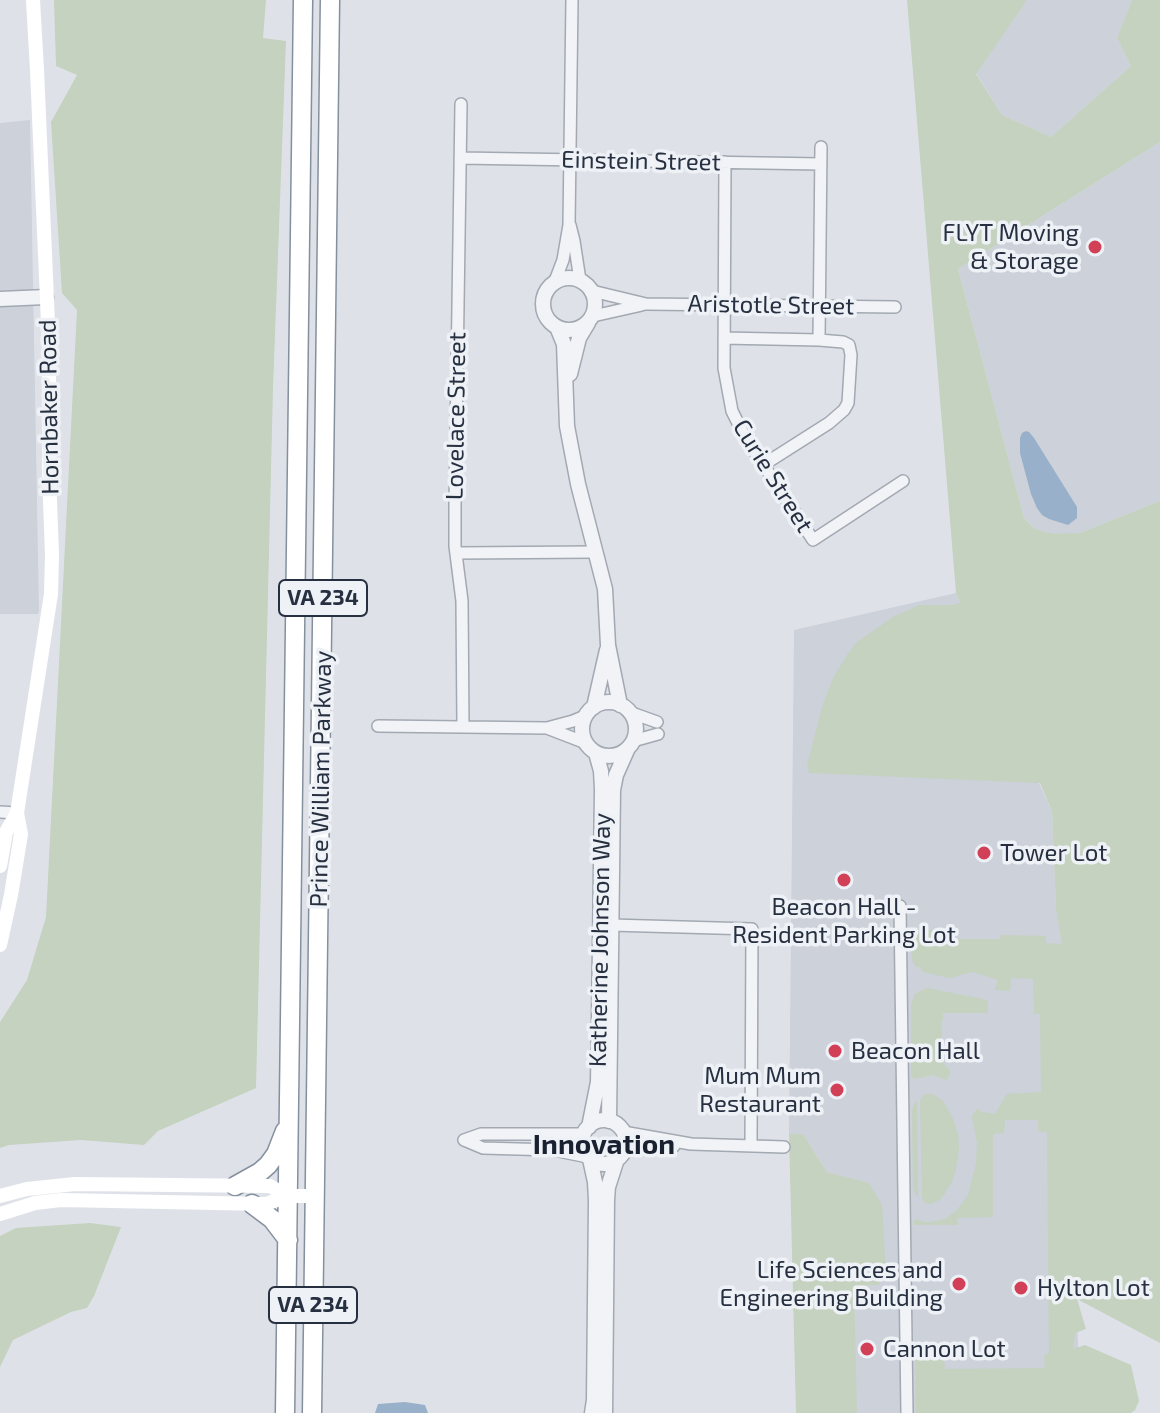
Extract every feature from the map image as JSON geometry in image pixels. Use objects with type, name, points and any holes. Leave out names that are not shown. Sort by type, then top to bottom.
[{"type":"highway","name":"Prince William Parkway","points":[[285,1413],[303,0]]},
{"type":"highway","name":"Prince William Parkway","points":[[312,1413],[330,0]]},
{"type":"highway","points":[[235,1186],[260,1172],[272,1160],[289,1121]]},
{"type":"highway","points":[[252,1204],[272,1219],[288,1240]]},
{"type":"main road","name":"Hornbaker Road","points":[[0,945],[21,834],[17,813],[51,594],[49,346],[33,0]]},
{"type":"main road","name":"Hornbaker Road","points":[[0,866],[6,832],[17,813]]},
{"type":"main road","points":[[0,1196],[27,1189],[75,1184],[270,1186],[288,1196]]},
{"type":"main road","points":[[0,1214],[21,1206],[61,1200],[266,1204],[288,1196],[315,1196]]},
{"type":"street","points":[[572,0],[569,225],[563,260],[542,304],[548,320],[557,327],[572,330],[580,328],[590,319]]},
{"type":"street","name":"Lovelace Street","points":[[461,104],[455,501],[456,553],[462,601],[463,727]]},
{"type":"street","points":[[819,340],[821,147]]},
{"type":"street","name":"Einstein Street","points":[[460,158],[821,164]]},
{"type":"street","name":"Curie Street","points":[[725,162],[724,368],[732,411],[745,437],[813,540],[903,481]]},
{"type":"street","points":[[569,225],[580,280]]},
{"type":"street","points":[[555,281],[580,280],[587,284],[595,299],[595,308],[579,338],[566,389]]},
{"type":"street","name":"Aristotle Street","points":[[592,291],[646,304],[895,307]]},
{"type":"street","points":[[0,299],[46,297]]},
{"type":"street","name":"Aristotle Street","points":[[590,319],[646,304]]},
{"type":"street","points":[[557,327],[564,344],[569,440],[605,589],[608,645],[625,709],[635,723],[630,745]]},
{"type":"street","points":[[724,338],[819,340],[849,345],[848,403],[844,410],[763,465]]},
{"type":"street","points":[[456,553],[595,552]]},
{"type":"street","points":[[591,748],[582,732],[608,645]]},
{"type":"street","points":[[378,726],[547,728],[573,721],[608,702],[657,728],[612,756],[547,728]]},
{"type":"street","name":"Katherine Johnson Way","points":[[609,1121],[613,790],[616,775],[630,745]]},
{"type":"street","name":"Katherine Johnson Way","points":[[586,1130],[598,1082],[599,1021],[602,789],[601,771],[591,748]]},
{"type":"street","points":[[0,812],[17,813]]},
{"type":"street","points":[[900,906],[907,1413]]},
{"type":"street","points":[[611,925],[752,929],[751,1146]]},
{"type":"street","points":[[605,1413],[607,1200],[608,1187],[621,1155],[626,1139],[623,1132],[609,1121],[596,1122],[586,1130],[481,1134],[464,1140],[483,1148],[553,1150],[604,1164],[621,1155],[691,1144]]},
{"type":"street","points":[[586,1130],[583,1147],[595,1182],[596,1200],[592,1413]]},
{"type":"street","points":[[623,1132],[691,1144],[784,1147]]},
{"type":"shaded area","points":[[1027,0],[1132,0],[1117,38],[1131,66],[1051,137],[1002,115],[976,73]]},
{"type":"shaded area","points":[[30,120],[39,610],[38,614],[0,614],[0,123]]},
{"type":"shaded area","points":[[1160,142],[1160,501],[1080,533],[1056,535],[1045,532],[1034,528],[1024,518],[958,269]]},
{"type":"shaded area","points":[[956,593],[976,647],[1052,811],[1056,909],[1069,975],[1079,1388],[1084,1413],[856,1413],[854,1286],[878,1285],[868,1183],[827,1172],[803,1134],[789,1134],[794,630]]},
{"type":"green space","points":[[54,0],[266,0],[263,38],[286,41],[273,388],[256,1088],[158,1131],[144,1145],[81,1140],[0,1148],[0,1022],[27,980],[46,917],[77,310],[62,293],[51,122],[77,75],[56,66]]},
{"type":"green space","points":[[907,0],[1027,0],[976,74],[1002,115],[1051,137],[1131,66],[1117,38],[1132,0],[1160,0],[1160,142],[958,269],[1024,518],[1034,528],[1045,532],[1080,533],[1160,501],[1160,1343],[1077,1299],[1086,1329],[1075,1333],[1073,1349],[1085,1345],[1131,1365],[1139,1401],[1131,1413],[916,1413],[915,1358],[944,1358],[945,1369],[1045,1368],[1044,1355],[1049,1353],[1047,1132],[1038,1131],[1038,1120],[1005,1120],[1004,1133],[993,1134],[993,1217],[958,1218],[957,1225],[914,1225],[915,1219],[931,1222],[945,1219],[957,1210],[968,1195],[976,1164],[977,1143],[972,1116],[977,1109],[995,1114],[1007,1094],[1041,1092],[1040,1014],[1034,1014],[1033,979],[1011,978],[1010,991],[995,990],[998,980],[973,972],[949,978],[923,972],[912,960],[911,942],[914,935],[924,930],[944,930],[945,939],[1046,936],[1046,943],[1062,944],[1056,909],[1052,811],[1040,783],[809,773],[807,765],[833,678],[857,642],[893,617],[919,605],[960,603],[956,593]]},
{"type":"green space","points":[[927,988],[988,1000],[988,1013],[943,1013],[942,1038],[937,1050],[941,1061],[949,1069],[946,1080],[933,1075],[914,1079],[911,1076],[911,1005],[915,994]]},
{"type":"green space","points":[[924,1094],[933,1094],[944,1102],[954,1121],[959,1149],[952,1182],[941,1199],[931,1204],[925,1203],[922,1197],[920,1101]]},
{"type":"green space","points":[[916,1100],[918,1198],[913,1189],[912,1110]]},
{"type":"green space","points":[[789,1134],[803,1134],[827,1172],[869,1183],[882,1205],[886,1274],[878,1285],[854,1286],[857,1413],[796,1413]]},
{"type":"green space","points":[[90,1223],[121,1227],[87,1308],[71,1312],[13,1340],[0,1367],[0,1236],[16,1228]]},
{"type":"water","points":[[1026,431],[1034,438],[1077,507],[1077,518],[1068,525],[1049,519],[1037,508],[1020,453],[1020,438]]},
{"type":"water","points":[[405,1402],[425,1405],[428,1413],[375,1413],[378,1404]]},
{"type":"place","name":"FLYT Moving & Storage","points":[[1095,247]]},
{"type":"place","name":"Tower Lot","points":[[984,853]]},
{"type":"place","name":"Beacon Hall - Resident Parking Lot","points":[[844,880]]},
{"type":"place","name":"Beacon Hall","points":[[835,1051]]},
{"type":"place","name":"Mum Mum Restaurant","points":[[837,1090]]},
{"type":"place","name":"Life Sciences and Engineering Building","points":[[959,1284]]},
{"type":"place","name":"Hylton Lot","points":[[1021,1288]]},
{"type":"place","name":"Cannon Lot","points":[[867,1349]]},
{"type":"district","name":"Innovation","points":[[604,1145]]}]
